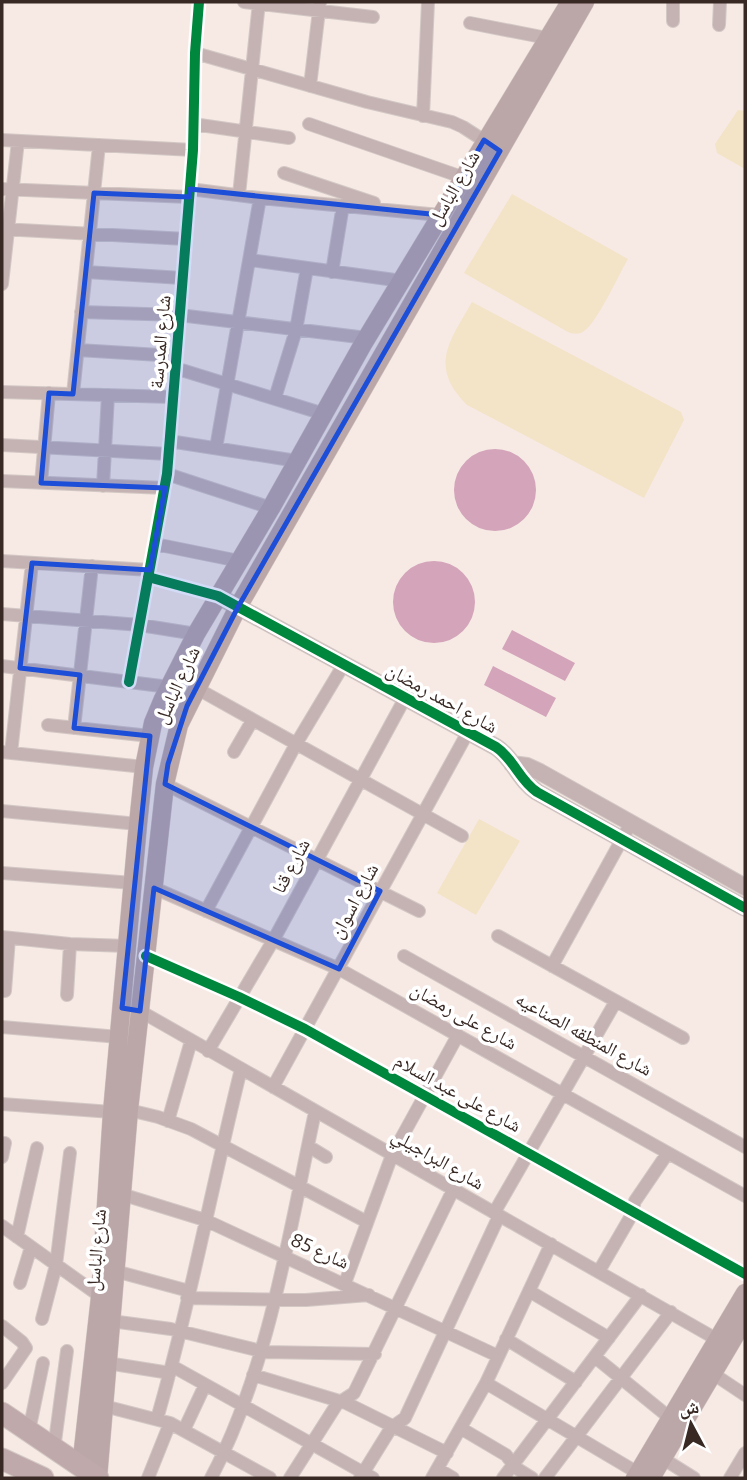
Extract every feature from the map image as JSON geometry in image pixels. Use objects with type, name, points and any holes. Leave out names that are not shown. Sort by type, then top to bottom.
[{"type":"main road","name":"شارع الباسل","points":[[89,1473],[104,1406],[120,1111],[131,1009],[127,946],[149,736],[169,687],[196,634],[462,177],[572,2]]},
{"type":"main road","name":"شارع الباسل","points":[[89,1473],[108,1307],[115,1271],[121,1194],[119,1037],[131,1009],[146,956],[165,784],[179,725],[238,607],[500,151],[572,2]]},
{"type":"main road","points":[[365,341],[383,355]]},
{"type":"main road","points":[[641,1477],[670,1418],[745,1293]]},
{"type":"main road","points":[[641,1477],[663,1458],[745,1319]]},
{"type":"main road","points":[[2,1413],[89,1473]]},
{"type":"main road","points":[[2,1459],[43,1478]]},
{"type":"street","name":"شارع المدرسة","points":[[129,682],[167,474],[193,150],[199,2]]},
{"type":"street","points":[[244,2],[320,6],[373,17]]},
{"type":"street","points":[[423,116],[428,2]]},
{"type":"street","points":[[673,21],[674,2]]},
{"type":"street","points":[[719,25],[720,2]]},
{"type":"street","points":[[239,195],[259,3]]},
{"type":"street","points":[[310,86],[320,6]]},
{"type":"street","points":[[470,23],[547,38]]},
{"type":"street","points":[[195,53],[458,124],[500,151]]},
{"type":"street","points":[[193,124],[289,138]]},
{"type":"street","points":[[309,124],[462,177]]},
{"type":"street","points":[[2,140],[193,150]]},
{"type":"street","points":[[2,284],[7,189],[18,141]]},
{"type":"street","points":[[73,394],[99,145]]},
{"type":"street","points":[[284,173],[394,210]]},
{"type":"street","points":[[7,189],[239,195],[440,215]]},
{"type":"street","points":[[216,448],[260,198]]},
{"type":"street","points":[[332,272],[343,205]]},
{"type":"street","points":[[5,229],[186,239]]},
{"type":"street","points":[[250,260],[402,281]]},
{"type":"street","points":[[275,398],[296,330],[307,268]]},
{"type":"street","points":[[86,272],[183,278]]},
{"type":"street","points":[[82,312],[180,314],[365,341]]},
{"type":"street","points":[[78,350],[176,362],[228,384],[324,414]]},
{"type":"street","points":[[2,392],[173,397]]},
{"type":"street","points":[[41,483],[49,393]]},
{"type":"street","points":[[103,485],[108,395]]},
{"type":"street","points":[[2,445],[105,451],[216,448],[297,461]]},
{"type":"street","points":[[167,474],[271,508]]},
{"type":"street","points":[[2,481],[165,488]]},
{"type":"street","points":[[155,544],[239,561]]},
{"type":"street","points":[[2,561],[92,566],[149,573],[218,596]]},
{"type":"street","points":[[32,563],[20,668],[8,721],[6,753],[144,767]]},
{"type":"street","points":[[74,728],[92,566]]},
{"type":"street","name":"شارع احمد رمضان","points":[[218,596],[500,750],[522,780],[537,792],[745,908]]},
{"type":"street","points":[[2,614],[140,625],[196,634]]},
{"type":"street","points":[[206,911],[296,744],[344,664]]},
{"type":"street","points":[[2,666],[169,687]]},
{"type":"street","points":[[196,688],[462,836]]},
{"type":"street","name":"شارع قنا","points":[[208,1051],[274,939],[405,698]]},
{"type":"street","points":[[234,752],[252,721]]},
{"type":"street","points":[[48,725],[149,736]]},
{"type":"street","name":"شارع اسوان","points":[[273,1087],[468,732]]},
{"type":"street","name":"شارع احمد رمضان","points":[[512,764],[527,766],[540,772],[745,887]]},
{"type":"street","points":[[165,784],[419,911]]},
{"type":"street","points":[[2,811],[138,824]]},
{"type":"street","points":[[552,966],[631,823]]},
{"type":"street","points":[[2,873],[133,883]]},
{"type":"street","name":"شارع على رمضان","points":[[154,888],[339,969],[745,1196]]},
{"type":"street","points":[[498,936],[683,1038]]},
{"type":"street","points":[[5,991],[5,937],[70,944],[127,946]]},
{"type":"street","points":[[66,995],[70,944]]},
{"type":"street","name":"شارع على عبد السلام","points":[[146,956],[305,1029],[745,1274]]},
{"type":"street","name":"شارع المنطقه الصناعيه","points":[[404,956],[745,1147]]},
{"type":"street","points":[[107,1363],[171,1370],[205,1385],[366,1477],[393,1426],[404,1418],[496,1214],[528,1152],[616,1001]]},
{"type":"street","name":"شارع البراجيلي","points":[[131,1009],[641,1294],[718,1340]]},
{"type":"street","points":[[2,1027],[119,1037]]},
{"type":"street","points":[[345,1283],[392,1155],[458,1035]]},
{"type":"street","points":[[168,1121],[191,1041]]},
{"type":"street","points":[[157,1419],[171,1370],[241,1069]]},
{"type":"street","points":[[2,1104],[120,1111],[168,1121],[222,1146],[367,1222]]},
{"type":"street","points":[[211,1478],[244,1408],[285,1256],[315,1112]]},
{"type":"street","points":[[2,1157],[5,1143]]},
{"type":"street","points":[[308,1146],[326,1157]]},
{"type":"street","points":[[17,1237],[37,1148]]},
{"type":"street","points":[[42,1320],[56,1265],[70,1153]]},
{"type":"street","points":[[599,1271],[633,1210],[635,1201],[667,1154]]},
{"type":"street","points":[[290,1478],[341,1401],[354,1394],[453,1190]]},
{"type":"street","name":"شارع 85","points":[[121,1194],[205,1220],[498,1356]]},
{"type":"street","points":[[2,1226],[108,1307],[180,1331],[259,1352],[375,1354]]},
{"type":"street","points":[[453,1478],[435,1474],[486,1382],[551,1244]]},
{"type":"street","points":[[20,1283],[31,1247]]},
{"type":"street","points":[[115,1271],[188,1294],[274,1300],[370,1295]]},
{"type":"street","points":[[529,1291],[609,1338]]},
{"type":"street","points":[[503,1478],[641,1294]]},
{"type":"street","points":[[545,1478],[671,1312]]},
{"type":"street","points":[[2,1326],[26,1348],[2,1383]]},
{"type":"street","points":[[506,1339],[576,1382]]},
{"type":"street","points":[[54,1449],[67,1351]]},
{"type":"street","points":[[595,1357],[670,1418]]},
{"type":"street","points":[[29,1431],[43,1363]]},
{"type":"street","points":[[712,1373],[745,1395]]},
{"type":"street","points":[[253,1375],[341,1401],[447,1453]]},
{"type":"street","points":[[486,1382],[641,1477]]},
{"type":"street","points":[[184,1430],[205,1385]]},
{"type":"street","points":[[104,1406],[170,1423],[270,1478]]},
{"type":"street","points":[[148,1478],[170,1423]]},
{"type":"street","points":[[461,1429],[506,1455],[532,1478]]},
{"type":"street","points":[[730,1478],[745,1453]]},
{"type":"street","points":[[663,1458],[694,1478]]},
{"type":"highlighted area","points":[[484,140],[500,151],[238,607],[187,706],[168,764],[165,784],[380,891],[339,969],[154,888],[140,1011],[122,1008],[150,736],[74,728],[80,675],[20,668],[32,563],[150,570],[165,488],[41,483],[49,393],[73,394],[94,193],[189,197],[190,189],[440,215]]},
{"type":"shaded area","points":[[738,110],[745,111],[745,169],[717,153],[715,144]]},
{"type":"shaded area","points":[[512,194],[628,259],[601,309],[582,332],[568,332],[464,273]]},
{"type":"shaded area","points":[[472,302],[681,412],[684,420],[644,498],[467,405],[448,378],[446,366],[450,341]]},
{"type":"shaded area","points":[[495,449],[511,453],[524,461],[532,474],[536,490],[532,506],[524,519],[511,527],[495,531],[479,527],[466,519],[458,506],[454,490],[458,474],[466,461],[479,453]]},
{"type":"shaded area","points":[[434,561],[450,565],[463,573],[471,586],[475,602],[471,618],[463,631],[450,639],[434,643],[418,639],[405,631],[397,618],[393,602],[397,586],[405,573],[418,565]]},
{"type":"shaded area","points":[[512,630],[575,663],[565,681],[502,649]]},
{"type":"shaded area","points":[[493,666],[556,698],[546,717],[484,685]]},
{"type":"shaded area","points":[[479,819],[520,841],[476,915],[437,893]]},
{"type":"cycle path","points":[[129,682],[167,474],[193,150],[199,2]]},
{"type":"cycle path","points":[[148,577],[218,596],[496,747],[537,792],[745,908]]},
{"type":"cycle path","points":[[146,956],[305,1029],[745,1274]]}]
